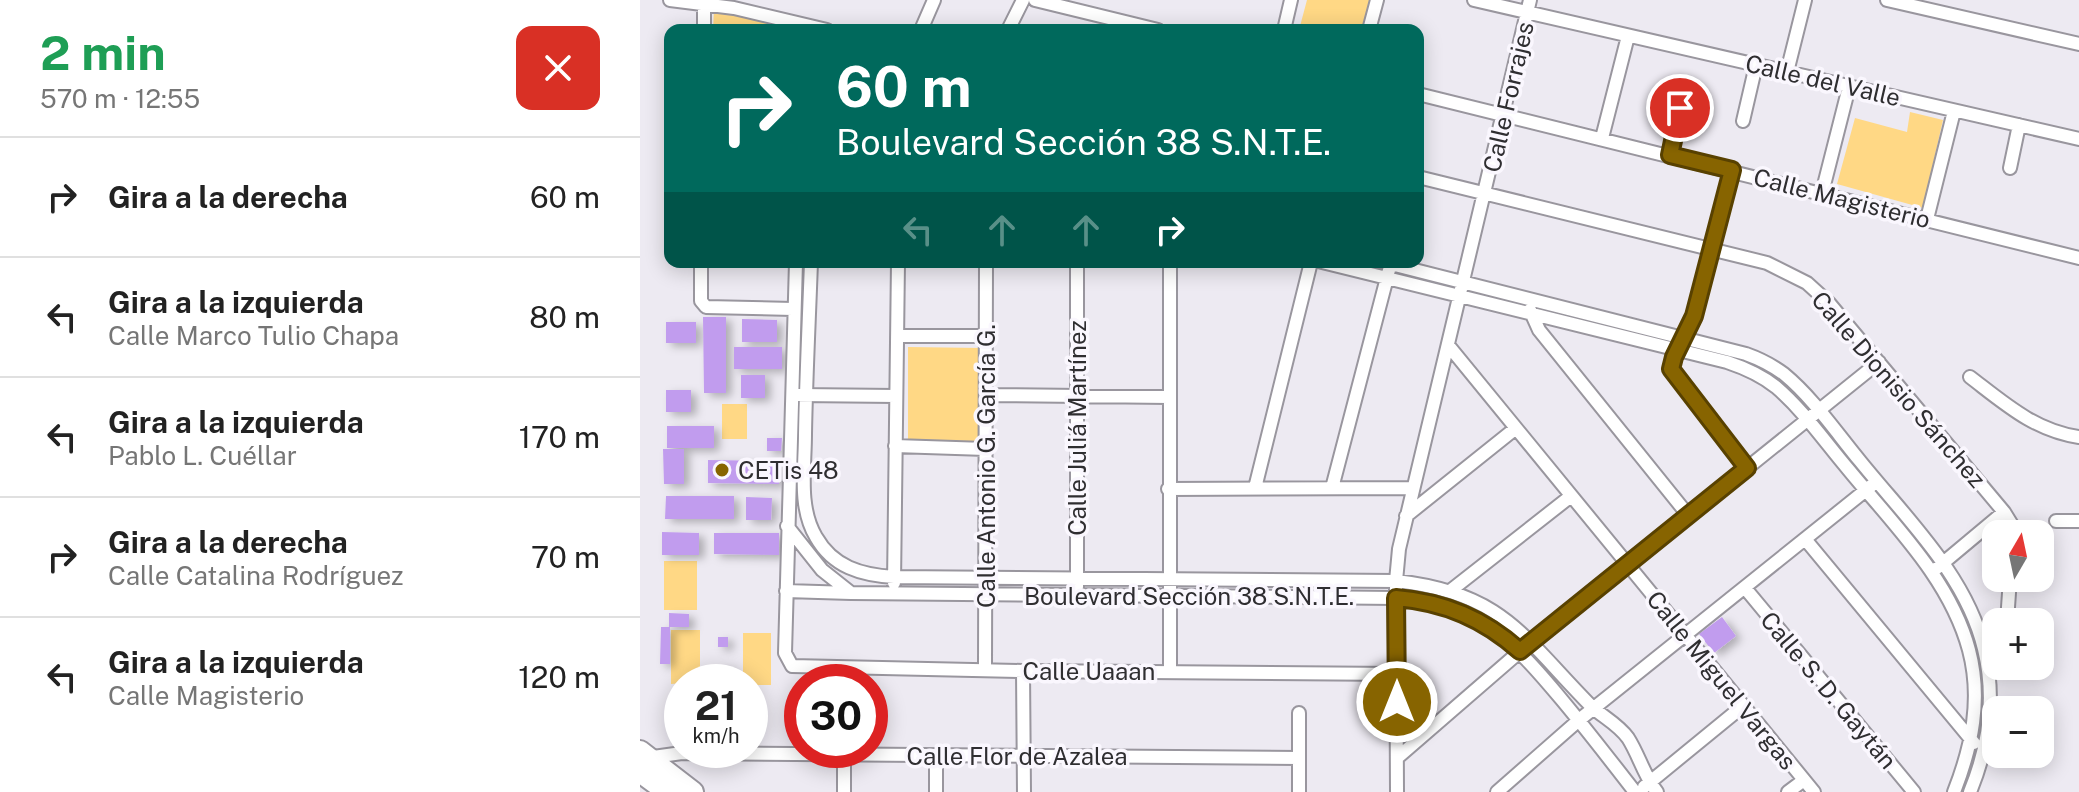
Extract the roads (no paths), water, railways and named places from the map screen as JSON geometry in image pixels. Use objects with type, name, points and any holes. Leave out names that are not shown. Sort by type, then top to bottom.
[{"type":"main road","points":[[642,760],[667,792]]},
{"type":"main road","points":[[642,760],[693,792]]},
{"type":"street","points":[[670,0],[734,8],[802,24]]},
{"type":"street","points":[[924,24],[934,0]]},
{"type":"street","points":[[1011,24],[1023,0]]},
{"type":"street","points":[[1035,0],[1133,24]]},
{"type":"street","points":[[1285,24],[1291,0]]},
{"type":"street","points":[[1371,24],[1377,0]]},
{"type":"street","name":"Calle del Valle","points":[[1474,0],[1529,6],[1628,36],[2079,139]]},
{"type":"street","points":[[1787,72],[1805,0]]},
{"type":"street","points":[[1887,0],[2079,44]]},
{"type":"street","points":[[704,4],[704,24]]},
{"type":"street","name":"Calle Forrajes","points":[[1397,792],[1396,581],[1405,517],[1486,194],[1529,6]]},
{"type":"street","points":[[1602,138],[1628,36]]},
{"type":"street","points":[[1743,121],[1756,65]]},
{"type":"street","points":[[1822,193],[1849,87]]},
{"type":"street","name":"Calle Magisterio","points":[[1424,95],[2078,254]]},
{"type":"street","points":[[1670,155],[1680,108]]},
{"type":"street","points":[[1927,219],[1954,111]]},
{"type":"street","points":[[2010,168],[2019,125]]},
{"type":"street","points":[[1732,170],[1694,316],[1671,363],[1673,374],[1747,468]]},
{"type":"street","name":"Calle Dionisio Sánchez","points":[[1424,178],[1767,263],[1807,283],[1829,303],[2009,520]]},
{"type":"street","points":[[701,268],[701,301],[706,307],[793,309]]},
{"type":"street","points":[[786,591],[796,268]]},
{"type":"street","points":[[806,395],[811,268]]},
{"type":"street","points":[[893,593],[898,268]]},
{"type":"street","name":"Calle Antonio G. García G.","points":[[985,670],[986,268]]},
{"type":"street","name":"Calle Juliá Martínez","points":[[1077,268],[1077,594]]},
{"type":"street","points":[[1170,268],[1170,671]]},
{"type":"street","points":[[1255,488],[1310,268]]},
{"type":"street","points":[[1346,268],[1679,349],[1751,371],[1777,388],[1931,572],[1958,618],[1969,653],[1974,690],[1971,740],[1954,792]]},
{"type":"street","points":[[1332,488],[1387,278],[1387,268]]},
{"type":"street","points":[[1407,268],[1685,337],[1746,354],[1774,366],[1819,410],[1942,563],[1982,630]]},
{"type":"street","points":[[1528,299],[1539,330],[1688,515]]},
{"type":"street","points":[[897,336],[986,336]]},
{"type":"street","name":"Calle Miguel Vargas","points":[[1448,345],[1814,792]]},
{"type":"street","points":[[1397,758],[1532,641],[1879,362]]},
{"type":"street","points":[[1970,377],[2034,424],[2063,435],[2079,437]]},
{"type":"street","points":[[791,395],[896,396]]},
{"type":"street","name":"Boulevard Sección 38 S.N.T.E.","points":[[806,395],[805,505],[810,526],[822,547],[842,565],[855,571],[894,577],[1396,581],[1450,591],[1497,613],[1532,641],[1594,708],[1628,738],[1653,787]]},
{"type":"street","points":[[986,395],[1169,397]]},
{"type":"street","points":[[1405,517],[1516,428]]},
{"type":"street","points":[[895,446],[986,449]]},
{"type":"street","points":[[1497,792],[1579,720],[1876,481]]},
{"type":"street","points":[[1168,489],[1413,488]]},
{"type":"street","points":[[1450,591],[1571,496]]},
{"type":"street","points":[[1931,572],[2004,512]]},
{"type":"street","points":[[2056,521],[2079,521]]},
{"type":"street","points":[[787,526],[822,570],[851,593]]},
{"type":"street","points":[[1805,539],[1982,753]]},
{"type":"street","name":"Calle S. D. Gaytán","points":[[1745,588],[1914,792]]},
{"type":"street","name":"Boulevard Sección 38 S.N.T.E.","points":[[786,591],[1396,598],[1435,603],[1491,627],[1520,651],[1636,792]]},
{"type":"street","name":"Calle Uaaan","points":[[786,591],[785,658],[790,664]]},
{"type":"street","points":[[1969,653],[1982,648]]},
{"type":"street","name":"Calle Uaaan","points":[[888,669],[1397,674]]},
{"type":"street","points":[[1023,671],[1024,792]]},
{"type":"street","points":[[1636,792],[1653,787],[1743,706]]},
{"type":"street","points":[[1299,713],[1299,792]]},
{"type":"street","name":"Calle Flor de Azalea","points":[[642,760],[682,753],[784,753]]},
{"type":"street","name":"Calle Flor de Azalea","points":[[888,754],[1299,758]]},
{"type":"street","points":[[936,756],[936,792]]},
{"type":"street","points":[[1970,792],[1982,760]]},
{"type":"street","points":[[844,768],[844,792]]},
{"type":"street","points":[[1788,792],[1804,780]]},
{"type":"place","name":"CETis 48","points":[[722,470]]}]
